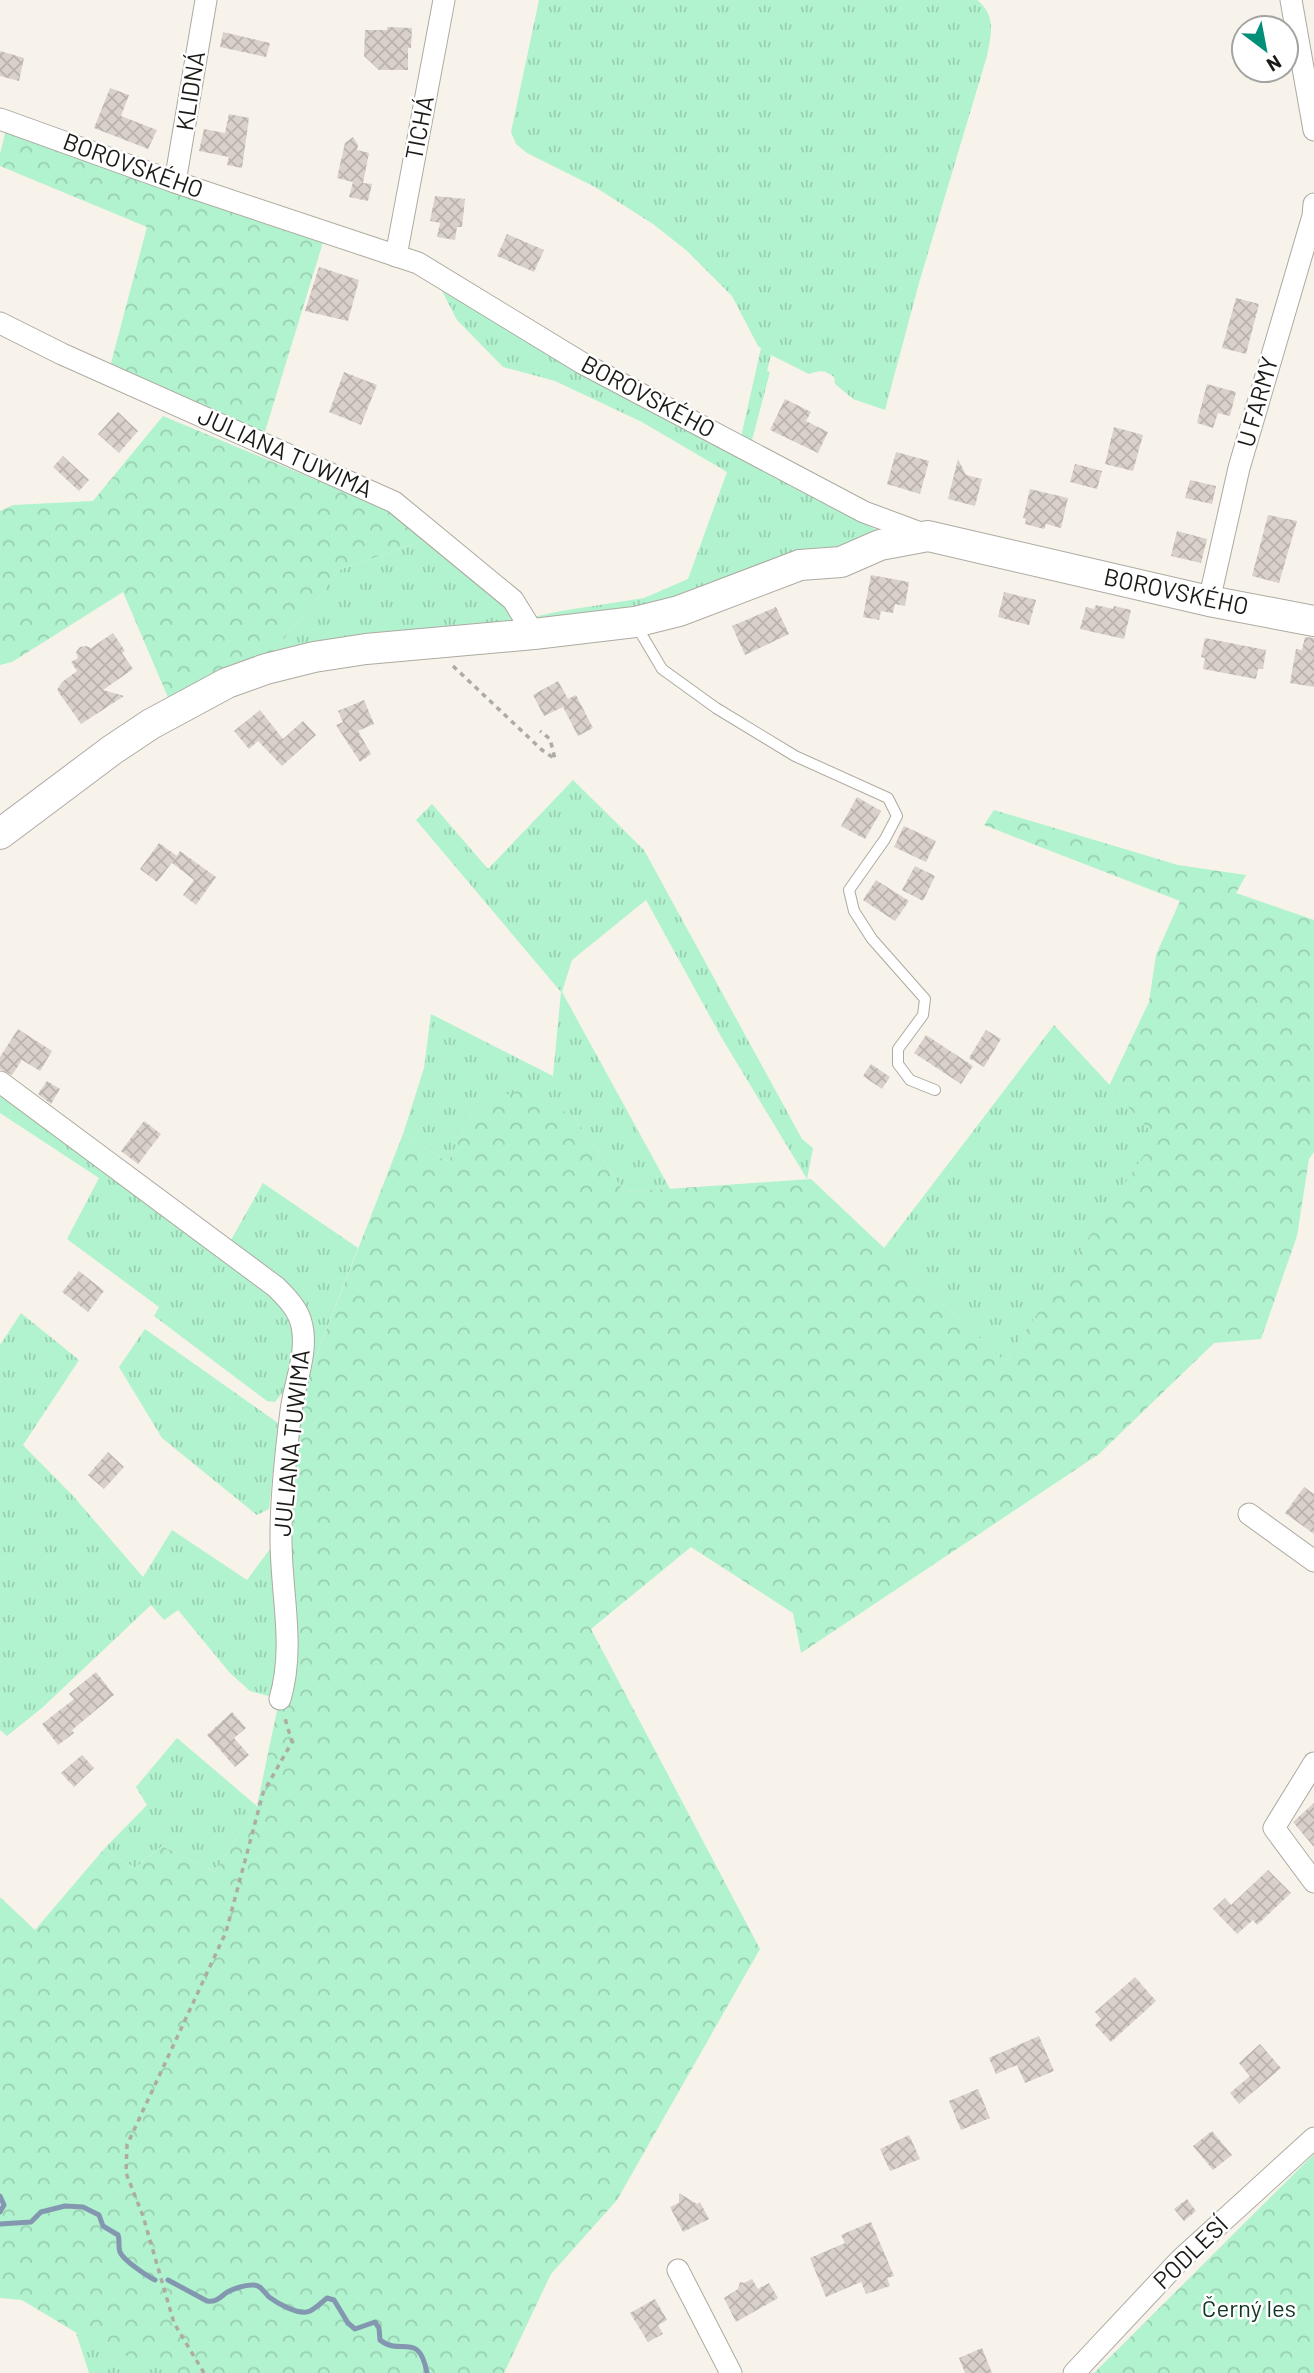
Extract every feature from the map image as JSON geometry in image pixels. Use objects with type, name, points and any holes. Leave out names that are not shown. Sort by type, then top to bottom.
[{"type":"street","name":"KLIDNÁ","points":[[176,182],[206,0]]},
{"type":"street","name":"TICHÁ","points":[[396,256],[443,0]]},
{"type":"street","points":[[1290,0],[1314,130]]},
{"type":"street","name":"BOROVSKÉHO","points":[[0,119],[176,182],[418,263],[582,363],[864,512],[880,532],[928,536],[1209,601],[1314,621]]},
{"type":"street","name":"U FARMY","points":[[1209,601],[1239,468],[1313,216],[1314,204]]},
{"type":"street","name":"JULIANA TUWIMA","points":[[0,323],[62,354],[394,502],[513,600],[534,634]]},
{"type":"street","points":[[0,834],[112,750],[152,724],[227,683],[266,669],[314,657],[635,622],[679,611],[800,565],[841,562],[880,532]]},
{"type":"street","name":"JULIANA TUWIMA","points":[[0,1082],[276,1287],[292,1303],[302,1325],[303,1348],[291,1409],[281,1534],[288,1625],[286,1676],[280,1699]]},
{"type":"street","points":[[1249,1514],[1314,1561]]},
{"type":"street","points":[[1314,1763],[1273,1828],[1314,1882]]},
{"type":"street","name":"PODLESÍ","points":[[1074,2373],[1181,2260],[1314,2138]]},
{"type":"street","points":[[678,2270],[731,2373]]},
{"type":"lane","points":[[635,622],[662,669],[716,708],[795,756],[888,798],[897,816],[885,839],[849,890],[854,911],[872,939],[925,999],[923,1015],[898,1049],[898,1064],[910,1080],[935,1090]]},
{"type":"path","points":[[434,642],[456,670],[555,759],[550,739],[540,731]]},
{"type":"path","points":[[204,2373],[174,2323],[143,2216],[126,2173],[127,2144],[226,1932],[263,1793],[292,1742],[280,1699]]},
{"type":"green space","points":[[539,0],[977,0],[988,12],[991,26],[987,56],[919,283],[885,410],[853,399],[835,384],[834,377],[828,373],[819,371],[809,374],[771,355],[767,371],[770,372],[752,440],[809,471],[741,437],[761,348],[732,296],[686,250],[653,224],[595,187],[527,153],[516,144],[511,132]]},
{"type":"green space","points":[[6,130],[324,239],[263,438],[110,367],[147,227],[0,166]]},
{"type":"green space","points":[[439,285],[717,446],[890,537],[868,539],[789,559],[686,599],[574,620],[533,617],[644,598],[688,579],[727,472],[642,422],[555,381],[503,367],[457,320]]},
{"type":"green space","points":[[163,416],[395,513],[428,539],[341,569],[268,658],[170,702],[123,592],[12,662],[0,665],[0,511],[13,505],[93,501]]},
{"type":"green space","points":[[428,539],[508,606],[513,624],[268,658],[341,569]]},
{"type":"green space","points":[[573,780],[644,850],[802,1139],[813,1148],[807,1179],[723,1040],[646,900],[572,960],[562,992],[670,1189],[624,1192],[574,1116],[476,1105],[448,1162],[403,1134],[424,1068],[431,1014],[553,1076],[561,992],[416,820],[432,804],[488,869]]},
{"type":"green space","points":[[994,810],[1178,865],[1246,875],[1236,893],[1314,920],[1314,1152],[1309,1159],[1297,1236],[1261,1339],[1214,1343],[1099,1454],[801,1653],[793,1613],[691,1547],[591,1629],[760,1949],[617,2200],[551,2274],[504,2373],[169,2373],[90,2341],[22,2300],[0,2298],[0,1897],[35,1930],[104,1849],[135,1868],[162,1846],[215,1872],[257,1806],[297,1615],[285,1519],[295,1410],[403,1134],[448,1162],[476,1105],[517,1091],[574,1116],[624,1192],[811,1179],[1005,1362],[1156,1137],[1109,1086],[1149,1002],[1156,955],[1180,901],[984,825]]},
{"type":"green space","points":[[1054,1025],[1157,1136],[1005,1362],[884,1248]]},
{"type":"green space","points":[[0,1091],[278,1299],[297,1327],[291,1382],[275,1402],[267,1401],[154,1316],[159,1307],[67,1239],[99,1178],[0,1113]]},
{"type":"green space","points":[[263,1183],[358,1248],[306,1382],[289,1288],[231,1240]]},
{"type":"green space","points":[[21,1313],[79,1360],[23,1445],[74,1497],[143,1577],[172,1530],[247,1580],[270,1549],[282,1631],[282,1684],[268,1696],[250,1691],[230,1673],[178,1610],[164,1620],[151,1605],[43,1707],[7,1736],[0,1730],[0,1345]]},
{"type":"green space","points":[[145,1329],[278,1423],[269,1509],[257,1515],[162,1438],[119,1367]]},
{"type":"green space","points":[[177,1738],[257,1806],[215,1872],[162,1846],[135,1868],[104,1849],[147,1805],[136,1787]]},
{"type":"green space","name":"Černý les","points":[[1314,2154],[1314,2373],[1094,2373]]},
{"type":"green space","points":[[76,2333],[172,2373],[89,2373]]},
{"type":"building","points":[[387,27],[412,28],[408,70],[379,70],[364,56],[365,30],[387,30]]},
{"type":"building","points":[[223,32],[270,43],[266,57],[220,47]]},
{"type":"building","points":[[0,51],[24,58],[19,81],[0,76]]},
{"type":"building","points":[[110,88],[129,95],[121,116],[157,130],[148,149],[94,128]]},
{"type":"building","points":[[229,114],[249,118],[242,168],[227,165],[229,157],[199,151],[204,129],[225,133]]},
{"type":"building","points":[[353,137],[358,145],[357,150],[369,153],[363,183],[372,184],[368,201],[349,197],[353,182],[337,178],[345,143]]},
{"type":"building","points":[[435,196],[465,199],[462,227],[457,227],[455,240],[437,237],[440,223],[430,221]]},
{"type":"building","points":[[507,234],[544,250],[534,272],[497,256]]},
{"type":"building","points":[[319,267],[359,280],[348,321],[305,311]]},
{"type":"building","points":[[1236,298],[1259,304],[1246,354],[1222,348]]},
{"type":"building","points":[[344,372],[377,385],[361,425],[329,412]]},
{"type":"building","points":[[1207,384],[1236,392],[1230,416],[1218,413],[1213,428],[1197,423]]},
{"type":"building","points":[[785,399],[811,412],[806,421],[828,432],[818,453],[770,430]]},
{"type":"building","points":[[118,412],[138,431],[119,453],[98,434]]},
{"type":"building","points":[[1114,427],[1143,435],[1133,471],[1105,464]]},
{"type":"building","points":[[896,452],[929,461],[920,494],[887,484]]},
{"type":"building","points":[[63,456],[89,480],[79,491],[53,467]]},
{"type":"building","points":[[958,459],[966,475],[982,479],[975,506],[948,499]]},
{"type":"building","points":[[1075,464],[1102,471],[1097,489],[1070,482]]},
{"type":"building","points":[[1190,480],[1216,486],[1212,504],[1185,498]]},
{"type":"building","points":[[1030,489],[1068,498],[1061,528],[1046,524],[1044,529],[1025,524],[1026,519],[1023,518]]},
{"type":"building","points":[[1268,515],[1297,521],[1279,583],[1252,576]]},
{"type":"building","points":[[1177,531],[1207,539],[1201,563],[1171,556]]},
{"type":"building","points":[[871,575],[909,582],[905,606],[895,604],[893,613],[881,611],[879,620],[863,617]]},
{"type":"building","points":[[1004,592],[1036,600],[1029,625],[998,617]]},
{"type":"building","points":[[1096,605],[1131,610],[1124,639],[1080,629],[1086,607],[1094,609]]},
{"type":"building","points":[[776,607],[789,634],[745,655],[732,626]]},
{"type":"building","points":[[113,633],[133,669],[103,690],[124,696],[81,724],[57,690],[62,682],[77,671],[71,662],[78,658],[76,652],[80,647],[91,648]]},
{"type":"building","points":[[1305,637],[1314,638],[1314,687],[1290,683],[1296,649],[1302,650]]},
{"type":"building","points":[[1205,638],[1266,650],[1263,669],[1258,669],[1256,679],[1203,669],[1205,658],[1201,657]]},
{"type":"building","points":[[558,681],[568,699],[576,695],[593,728],[578,736],[563,707],[544,716],[533,695]]},
{"type":"building","points":[[364,700],[374,724],[358,731],[371,754],[360,762],[336,725],[343,722],[338,711]]},
{"type":"building","points":[[260,710],[283,739],[303,721],[316,735],[282,766],[258,741],[249,749],[234,731]]},
{"type":"building","points":[[857,797],[881,811],[865,839],[841,826]]},
{"type":"building","points":[[904,826],[936,841],[926,862],[894,847]]},
{"type":"building","points":[[159,843],[177,856],[157,882],[140,869]]},
{"type":"building","points":[[180,851],[216,877],[196,905],[183,895],[194,880],[172,863]]},
{"type":"building","points":[[915,866],[935,876],[923,901],[902,890]]},
{"type":"building","points":[[876,880],[909,901],[895,921],[863,900]]},
{"type":"building","points":[[18,1029],[52,1051],[40,1071],[22,1060],[12,1075],[0,1069],[0,1057]]},
{"type":"building","points":[[986,1030],[1001,1039],[984,1067],[969,1058]]},
{"type":"building","points":[[926,1035],[973,1066],[961,1084],[914,1053]]},
{"type":"building","points":[[871,1064],[890,1077],[882,1089],[863,1076]]},
{"type":"building","points":[[47,1081],[60,1089],[51,1104],[38,1094]]},
{"type":"building","points":[[144,1121],[161,1134],[138,1164],[121,1151]]},
{"type":"building","points":[[79,1271],[104,1291],[88,1312],[62,1292]]},
{"type":"building","points":[[108,1452],[124,1467],[104,1489],[88,1475]]},
{"type":"building","points":[[1304,1487],[1314,1494],[1314,1534],[1285,1513]]},
{"type":"building","points":[[96,1672],[114,1695],[58,1745],[42,1724],[74,1699],[69,1694]]},
{"type":"building","points":[[232,1712],[246,1728],[234,1738],[249,1755],[235,1767],[207,1735]]},
{"type":"building","points":[[82,1755],[94,1768],[74,1787],[61,1773]]},
{"type":"building","points":[[1314,1803],[1314,1847],[1293,1822]]},
{"type":"building","points":[[1268,1870],[1291,1893],[1257,1925],[1253,1920],[1237,1934],[1213,1909],[1225,1898],[1231,1905]]},
{"type":"building","points":[[1135,1977],[1156,2001],[1111,2042],[1095,2025],[1101,2019],[1095,2012]]},
{"type":"building","points":[[1039,2036],[1054,2071],[1025,2083],[1017,2065],[996,2074],[989,2058]]},
{"type":"building","points":[[1260,2044],[1281,2068],[1239,2104],[1230,2093],[1250,2076],[1239,2063]]},
{"type":"building","points":[[978,2089],[990,2118],[961,2130],[949,2101]]},
{"type":"building","points":[[1212,2131],[1232,2155],[1213,2170],[1193,2146]]},
{"type":"building","points":[[909,2135],[920,2159],[890,2171],[880,2149]]},
{"type":"building","points":[[679,2193],[697,2204],[700,2202],[709,2219],[683,2232],[670,2207],[679,2203]]},
{"type":"building","points":[[1187,2199],[1196,2211],[1184,2221],[1174,2209]]},
{"type":"building","points":[[871,2222],[894,2276],[887,2278],[890,2286],[866,2294],[861,2282],[826,2297],[810,2258],[845,2243],[841,2235]]},
{"type":"building","points":[[752,2279],[758,2289],[769,2283],[778,2298],[736,2322],[724,2298],[738,2289],[740,2282]]},
{"type":"building","points":[[655,2299],[667,2320],[658,2325],[663,2334],[648,2342],[630,2313]]},
{"type":"building","points":[[982,2348],[992,2373],[965,2373],[959,2358]]},
{"type":"waterway","points":[[0,2196],[4,2205],[0,2212]]},
{"type":"waterway","points":[[0,2224],[31,2222],[41,2212],[65,2206],[83,2207],[99,2215],[103,2226],[118,2235],[120,2252],[126,2259],[155,2280]]},
{"type":"waterway","points":[[168,2280],[207,2301],[216,2300],[242,2286],[252,2285],[260,2287],[277,2302],[300,2312],[310,2311],[327,2298],[334,2300],[348,2323],[355,2329],[375,2322],[379,2328],[380,2340],[388,2345],[414,2348],[424,2360],[427,2373]]}]
